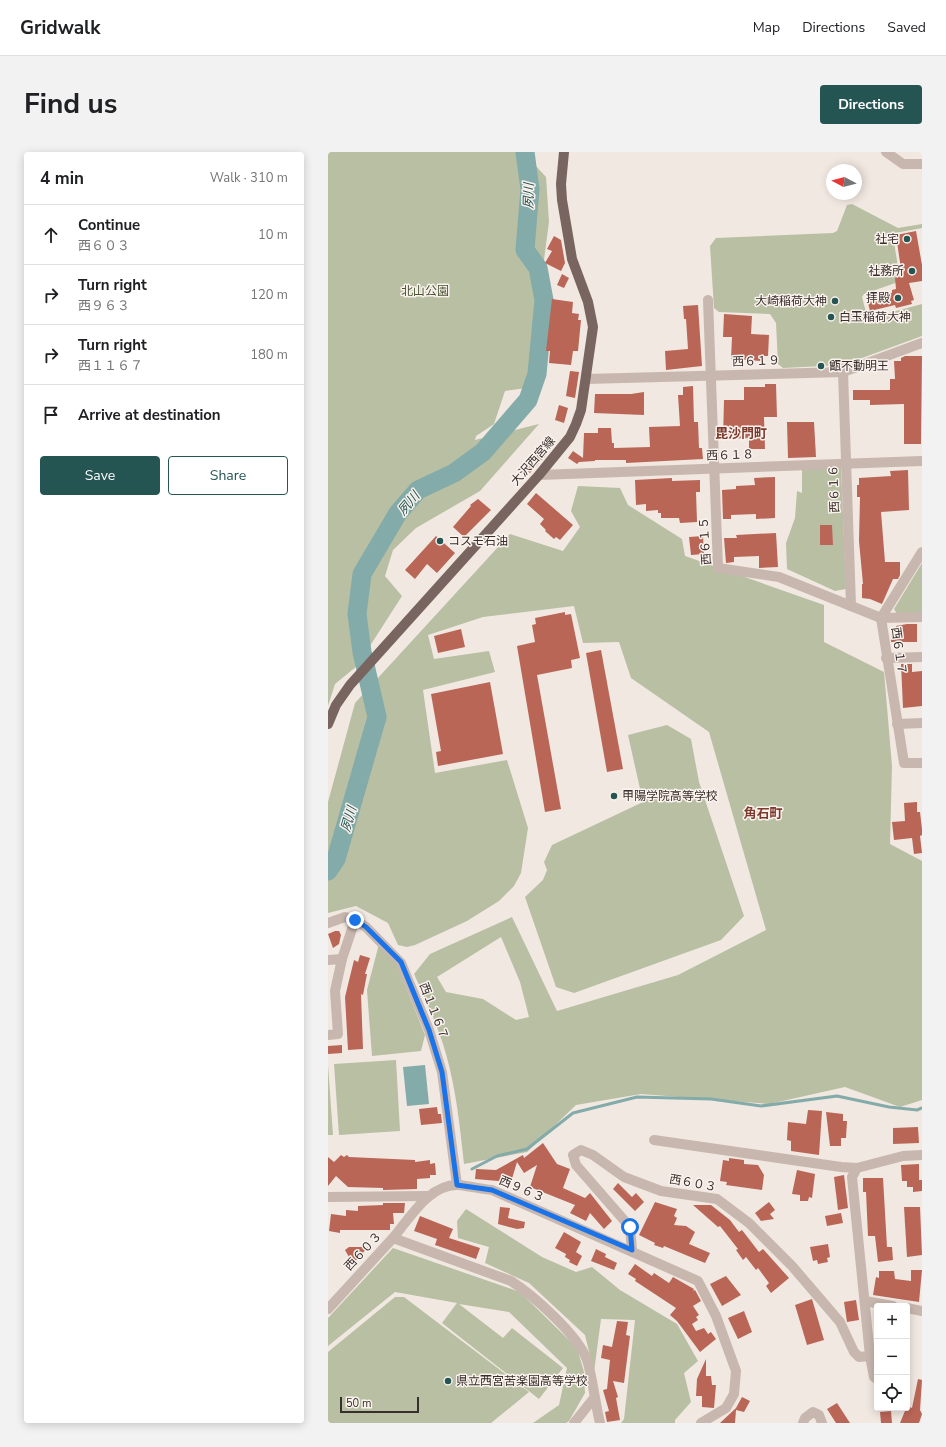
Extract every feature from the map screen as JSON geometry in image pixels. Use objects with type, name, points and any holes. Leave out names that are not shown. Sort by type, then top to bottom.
[{"type":"main road","name":"大沢西宮線","points":[[328,724],[336,705],[350,685],[539,475],[570,437],[581,410],[593,327],[588,302],[572,259],[563,207],[561,184],[564,152]]},
{"type":"street","points":[[886,152],[897,156],[903,164],[922,164]]},
{"type":"street","name":"西６１５","points":[[708,300],[718,568],[778,577],[882,618],[922,617]]},
{"type":"street","name":"西６１９","points":[[586,379],[844,372],[922,343]]},
{"type":"street","name":"西６１６","points":[[844,372],[851,606]]},
{"type":"street","name":"西６１８","points":[[539,475],[922,461]]},
{"type":"street","name":"西６１７","points":[[922,552],[882,618],[886,658],[904,763],[922,763]]},
{"type":"street","points":[[886,658],[922,657]]},
{"type":"street","points":[[897,724],[922,723]]},
{"type":"street","points":[[328,923],[345,917],[355,920],[342,960],[335,992],[338,1034],[328,1035]]},
{"type":"street","name":"西１１６７","points":[[355,920],[366,927],[401,962],[429,1030],[442,1072],[457,1185]]},
{"type":"street","points":[[328,960],[342,960]]},
{"type":"street","points":[[654,1140],[857,1168],[903,1156],[922,1155]]},
{"type":"street","name":"西６０３","points":[[632,1250],[630,1227],[576,1165],[573,1155],[581,1150],[593,1155],[624,1177],[661,1191],[717,1199],[748,1223],[792,1266],[840,1322],[854,1352],[859,1357],[870,1356]]},
{"type":"street","points":[[857,1168],[852,1177],[870,1356],[874,1377]]},
{"type":"street","name":"西９６３","points":[[393,1238],[428,1196],[436,1190],[457,1185],[492,1190],[632,1250]]},
{"type":"street","points":[[328,1197],[428,1196]]},
{"type":"street","name":"西６０３","points":[[328,1309],[393,1238],[511,1281],[528,1292],[579,1344],[587,1360],[600,1423]]},
{"type":"street","points":[[632,1250],[698,1281],[716,1316],[736,1371],[734,1394],[726,1408],[702,1423]]},
{"type":"street","points":[[865,1301],[876,1303]]},
{"type":"street","points":[[910,1309],[922,1311]]},
{"type":"street","points":[[574,1423],[594,1398]]},
{"type":"street","points":[[803,1423],[805,1418],[813,1412],[819,1415],[822,1423]]},
{"type":"green space","name":"北山公園","points":[[328,152],[523,152],[546,177],[549,222],[527,388],[505,391],[494,424],[476,436],[475,440],[539,424],[480,491],[416,528],[393,550],[385,576],[402,596],[357,666],[335,684],[328,706]]},
{"type":"green space","points":[[852,204],[898,228],[922,224],[922,228],[895,233],[893,236],[900,279],[898,282],[864,294],[862,297],[867,316],[870,318],[922,304],[922,336],[843,365],[783,368],[778,364],[776,323],[770,314],[719,312],[714,308],[710,246],[716,238],[833,233],[837,231],[847,205]]},
{"type":"green space","points":[[841,467],[846,589],[835,591],[787,569],[786,543],[795,518],[797,491],[802,493],[802,470]]},
{"type":"green space","points":[[578,486],[620,488],[628,505],[682,539],[685,556],[824,605],[824,642],[884,672],[892,766],[890,844],[922,861],[922,1100],[900,1107],[845,1087],[769,1104],[641,1094],[576,1105],[527,1152],[464,1164],[455,1094],[446,1054],[436,1023],[414,974],[430,954],[512,917],[557,1011],[678,975],[766,930],[709,732],[631,678],[619,642],[583,643],[574,606],[483,617],[428,635],[434,659],[489,651],[495,672],[423,690],[435,773],[507,760],[528,828],[521,873],[514,886],[499,901],[467,921],[415,945],[407,947],[398,945],[388,923],[356,906],[328,913],[328,802],[355,703],[510,534],[563,551],[580,527],[571,511]],"holes":[[[501,937],[520,982],[529,1017],[516,1020],[483,999],[446,992],[437,977]]]},
{"type":"green space","points":[[922,563],[922,613],[897,614],[894,609]]},
{"type":"green space","points":[[667,725],[691,739],[699,782],[744,916],[721,940],[574,993],[556,987],[525,897],[543,880],[547,870],[544,862],[552,845],[643,802],[628,735]]},
{"type":"green space","points":[[379,944],[397,965],[425,1035],[421,1051],[372,1056],[367,990]]},
{"type":"green space","points":[[396,1060],[400,1131],[339,1135],[334,1064]]},
{"type":"green space","points":[[328,1065],[333,1135],[328,1135]]},
{"type":"green space","points":[[466,1209],[542,1257],[576,1272],[592,1267],[620,1290],[677,1324],[698,1361],[684,1373],[691,1402],[675,1420],[675,1423],[621,1423],[624,1419],[635,1320],[601,1319],[594,1372],[585,1335],[529,1283],[485,1263],[489,1247],[458,1238],[457,1221]]},
{"type":"green space","points":[[393,1248],[520,1292],[577,1348],[584,1372],[585,1393],[569,1421],[566,1423],[533,1423],[559,1405],[567,1368],[509,1312],[459,1304],[503,1338],[512,1328],[563,1368],[539,1399],[442,1323],[457,1303],[395,1292],[328,1346],[328,1318]]},
{"type":"green space","name":"県立西宮苦楽園高等学校","points":[[395,1297],[404,1297],[529,1392],[491,1423],[328,1423],[328,1352]]},
{"type":"water","points":[[425,1065],[429,1104],[407,1106],[403,1067]]},
{"type":"building","points":[[916,231],[922,265],[922,281],[909,283],[914,300],[911,301],[912,304],[896,308],[895,305],[870,311],[867,299],[892,293],[892,290],[896,289],[895,278],[902,276],[896,235]]},
{"type":"building","points":[[554,236],[561,240],[565,263],[561,271],[545,263],[552,251],[547,249]]},
{"type":"building","points":[[562,274],[569,278],[564,288],[557,285]]},
{"type":"building","points":[[552,299],[573,302],[572,313],[579,314],[578,320],[581,320],[578,351],[573,351],[571,365],[549,363],[550,351],[546,351]]},
{"type":"building","points":[[698,305],[702,366],[666,370],[665,351],[688,349],[686,319],[684,319],[683,306]]},
{"type":"building","points":[[724,314],[752,316],[751,334],[769,335],[768,356],[761,356],[761,361],[731,359],[732,337],[723,337]]},
{"type":"building","points":[[905,356],[922,356],[921,444],[904,444],[904,404],[870,405],[870,400],[853,400],[853,390],[890,390],[890,379],[895,379],[894,361],[901,361],[901,358]]},
{"type":"building","points":[[570,371],[579,372],[575,398],[566,396]]},
{"type":"building","points":[[765,384],[776,384],[777,417],[764,417],[765,449],[749,449],[749,438],[723,439],[724,400],[744,400],[744,387],[765,387]]},
{"type":"building","points":[[693,386],[694,422],[698,422],[699,448],[702,448],[703,459],[626,463],[626,460],[595,460],[579,462],[577,464],[568,458],[573,451],[583,458],[584,433],[598,433],[598,428],[611,428],[612,443],[614,443],[614,448],[650,447],[649,427],[680,426],[678,395],[683,395],[683,387]]},
{"type":"building","points":[[644,392],[644,415],[594,413],[595,394],[631,394]]},
{"type":"building","points":[[559,405],[568,408],[564,423],[555,420]]},
{"type":"building","points":[[787,422],[814,422],[816,457],[788,458]]},
{"type":"building","points":[[539,449],[546,455],[530,473],[523,467]]},
{"type":"building","points":[[908,470],[909,510],[881,512],[885,562],[900,562],[900,575],[898,579],[893,579],[882,604],[870,599],[862,598],[863,584],[859,541],[860,497],[857,497],[857,485],[859,485],[859,478],[891,476],[890,471]]},
{"type":"building","points":[[775,477],[775,518],[756,519],[756,514],[731,515],[731,519],[723,519],[722,490],[736,489],[736,486],[755,485],[754,478]]},
{"type":"building","points":[[672,478],[672,481],[700,480],[700,492],[696,492],[697,522],[680,523],[679,518],[661,518],[661,513],[658,513],[658,510],[646,511],[646,504],[636,505],[635,480]]},
{"type":"building","points":[[536,493],[573,525],[560,540],[556,537],[554,539],[545,531],[546,530],[540,524],[544,519],[527,504]]},
{"type":"building","points":[[478,499],[491,510],[464,537],[453,527],[471,506],[470,505]]},
{"type":"building","points":[[820,525],[832,525],[833,545],[820,545]]},
{"type":"building","points":[[776,533],[778,567],[759,568],[759,556],[734,557],[734,562],[726,563],[724,538],[737,538],[736,535]]},
{"type":"building","points":[[436,536],[455,553],[437,573],[427,564],[415,579],[405,570]]},
{"type":"building","points":[[703,536],[704,554],[691,555],[689,537]]},
{"type":"building","points":[[565,612],[565,615],[571,614],[580,658],[571,660],[572,668],[537,675],[561,809],[545,812],[517,646],[535,642],[532,625],[536,624],[535,618]]},
{"type":"building","points":[[917,624],[917,642],[891,642],[891,630],[896,630],[896,626]]},
{"type":"building","points":[[461,629],[465,647],[438,653],[434,636]]},
{"type":"building","points":[[601,650],[623,769],[607,772],[586,653]]},
{"type":"building","points":[[901,664],[912,664],[912,672],[922,671],[922,706],[903,708]]},
{"type":"building","points":[[490,682],[503,754],[438,766],[436,752],[441,751],[431,694]]},
{"type":"building","points":[[917,802],[917,812],[920,812],[922,829],[922,835],[920,836],[922,853],[914,854],[912,838],[894,840],[892,822],[905,821],[904,803]]},
{"type":"building","points":[[339,931],[341,935],[339,944],[333,948],[328,934]]},
{"type":"building","points":[[360,955],[370,958],[365,974],[367,974],[363,995],[361,994],[363,1049],[348,1050],[345,997],[354,960],[358,962]]},
{"type":"building","points":[[342,1045],[342,1053],[328,1054],[328,1046]]},
{"type":"building","points":[[437,1107],[438,1114],[441,1114],[442,1123],[421,1125],[419,1109]]},
{"type":"building","points":[[808,1110],[822,1111],[819,1155],[791,1151],[791,1141],[787,1140],[788,1122],[806,1124]]},
{"type":"building","points":[[826,1112],[843,1114],[843,1121],[847,1121],[846,1138],[841,1138],[841,1146],[830,1146]]},
{"type":"building","points":[[918,1127],[919,1143],[893,1144],[893,1128]]},
{"type":"building","points":[[543,1143],[557,1164],[570,1169],[563,1188],[585,1198],[590,1193],[612,1221],[604,1229],[590,1213],[586,1221],[570,1213],[575,1205],[530,1187],[537,1165],[524,1173],[517,1162],[511,1182],[475,1179],[476,1169],[496,1170],[523,1155],[524,1158]]},
{"type":"building","points":[[341,1155],[344,1157],[347,1155],[349,1157],[415,1160],[415,1162],[430,1160],[430,1164],[435,1163],[436,1175],[430,1175],[430,1178],[417,1179],[417,1189],[383,1190],[383,1188],[348,1187],[336,1176],[328,1186],[328,1157],[334,1162]]},
{"type":"building","points":[[729,1158],[744,1160],[744,1164],[758,1165],[764,1175],[762,1190],[726,1185],[727,1182],[720,1181],[723,1160],[729,1161]]},
{"type":"building","points":[[919,1164],[919,1180],[922,1180],[922,1191],[913,1192],[913,1187],[907,1187],[907,1181],[902,1181],[901,1165]]},
{"type":"building","points":[[797,1170],[815,1174],[812,1198],[809,1197],[808,1201],[800,1201],[800,1195],[792,1194]]},
{"type":"building","points":[[844,1175],[848,1208],[838,1210],[834,1177]]},
{"type":"building","points":[[863,1178],[883,1178],[887,1247],[892,1247],[893,1260],[878,1262],[875,1236],[868,1236],[866,1192],[863,1192]]},
{"type":"building","points":[[618,1183],[632,1197],[636,1193],[644,1202],[635,1211],[613,1189]]},
{"type":"building","points":[[655,1202],[677,1209],[674,1216],[677,1218],[674,1225],[686,1226],[695,1232],[689,1244],[710,1253],[705,1263],[664,1246],[663,1248],[654,1245],[655,1243],[639,1235]]},
{"type":"building","points":[[769,1202],[775,1210],[770,1214],[774,1219],[761,1221],[755,1213]]},
{"type":"building","points":[[383,1203],[405,1203],[404,1213],[393,1213],[394,1224],[390,1224],[390,1230],[340,1230],[340,1233],[329,1231],[331,1214],[346,1216],[346,1210],[358,1211],[358,1206],[383,1205]]},
{"type":"building","points":[[693,1205],[711,1205],[730,1220],[739,1232],[742,1230],[759,1252],[763,1249],[789,1278],[771,1293],[766,1286],[769,1283],[758,1268],[756,1270],[746,1257],[743,1260],[736,1250],[738,1249],[720,1226],[718,1227]]},
{"type":"building","points":[[500,1207],[510,1208],[508,1218],[525,1222],[524,1228],[517,1229],[498,1224]]},
{"type":"building","points":[[904,1207],[920,1207],[922,1255],[907,1257]]},
{"type":"building","points":[[841,1213],[843,1223],[827,1226],[825,1216]]},
{"type":"building","points":[[420,1216],[453,1229],[449,1238],[480,1248],[476,1259],[435,1245],[437,1239],[414,1231]]},
{"type":"building","points":[[564,1232],[581,1242],[576,1252],[582,1256],[577,1266],[569,1262],[570,1260],[565,1257],[566,1254],[555,1248]]},
{"type":"building","points":[[828,1244],[830,1257],[827,1258],[828,1262],[818,1264],[817,1260],[813,1261],[810,1247]]},
{"type":"building","points":[[349,1247],[368,1247],[353,1264],[345,1250]]},
{"type":"building","points":[[596,1249],[606,1254],[605,1257],[617,1263],[614,1270],[591,1261]]},
{"type":"building","points":[[635,1264],[652,1276],[654,1273],[669,1283],[673,1277],[694,1289],[693,1291],[695,1290],[701,1301],[693,1306],[699,1315],[696,1317],[698,1320],[692,1324],[696,1331],[704,1328],[708,1334],[711,1332],[716,1339],[700,1352],[677,1321],[670,1315],[676,1308],[635,1281],[636,1279],[628,1274]]},
{"type":"building","points":[[911,1270],[922,1270],[919,1302],[873,1295],[876,1277],[879,1278],[879,1271],[894,1271],[895,1279],[911,1281]]},
{"type":"building","points":[[726,1276],[741,1295],[722,1306],[710,1284]]},
{"type":"building","points":[[812,1299],[824,1340],[807,1345],[795,1305]]},
{"type":"building","points":[[856,1300],[859,1320],[847,1322],[844,1302]]},
{"type":"building","points":[[744,1311],[752,1332],[738,1339],[728,1318]]},
{"type":"building","points":[[617,1321],[628,1322],[626,1335],[630,1336],[624,1383],[613,1381],[618,1397],[616,1398],[620,1420],[607,1422],[605,1412],[609,1411],[603,1390],[607,1389],[610,1360],[601,1358],[603,1345],[612,1347]]},
{"type":"building","points":[[706,1359],[706,1376],[711,1376],[712,1385],[716,1385],[714,1408],[702,1407],[702,1396],[696,1396],[697,1379]]},
{"type":"building","points":[[918,1379],[922,1380],[920,1410],[922,1414],[919,1423],[900,1423],[905,1411],[910,1411],[910,1407],[912,1408]]},
{"type":"building","points":[[742,1397],[750,1401],[744,1412],[736,1410],[735,1423],[720,1423],[736,1408]]},
{"type":"building","points":[[837,1403],[850,1423],[836,1423],[827,1409]]},
{"type":"building","points":[[891,1411],[892,1423],[881,1423],[880,1412]]},
{"type":"waterway","name":"夙川","points":[[328,871],[336,859],[377,717],[362,652],[357,614],[362,574],[398,513],[418,490],[454,473],[483,452],[528,400],[537,374],[544,300],[538,268],[525,250],[530,189],[525,152]]},
{"type":"waterway","points":[[472,1169],[497,1156],[527,1149],[573,1113],[637,1097],[711,1099],[761,1106],[837,1096],[889,1107],[917,1110],[922,1108]]},
{"type":"place","name":"社宅","points":[[907,239]]},
{"type":"place","name":"社務所","points":[[912,271]]},
{"type":"place","name":"拝殿","points":[[898,298]]},
{"type":"place","name":"大崎稲荷大神","points":[[835,301]]},
{"type":"place","name":"白玉稲荷大神","points":[[831,317]]},
{"type":"place","name":"甑不動明王","points":[[821,366]]},
{"type":"place","name":"コスモ石油","points":[[440,541]]},
{"type":"place","name":"甲陽学院高等学校","points":[[614,796]]},
{"type":"place","name":"県立西宮苦楽園高等学校","points":[[448,1381]]},
{"type":"district","name":"毘沙門町","points":[[741,433]]},
{"type":"district","name":"角石町","points":[[763,813]]},
{"type":"route","points":[[355,920],[366,927],[401,962],[429,1030],[442,1072],[457,1185],[492,1190],[632,1250],[630,1227]]}]
